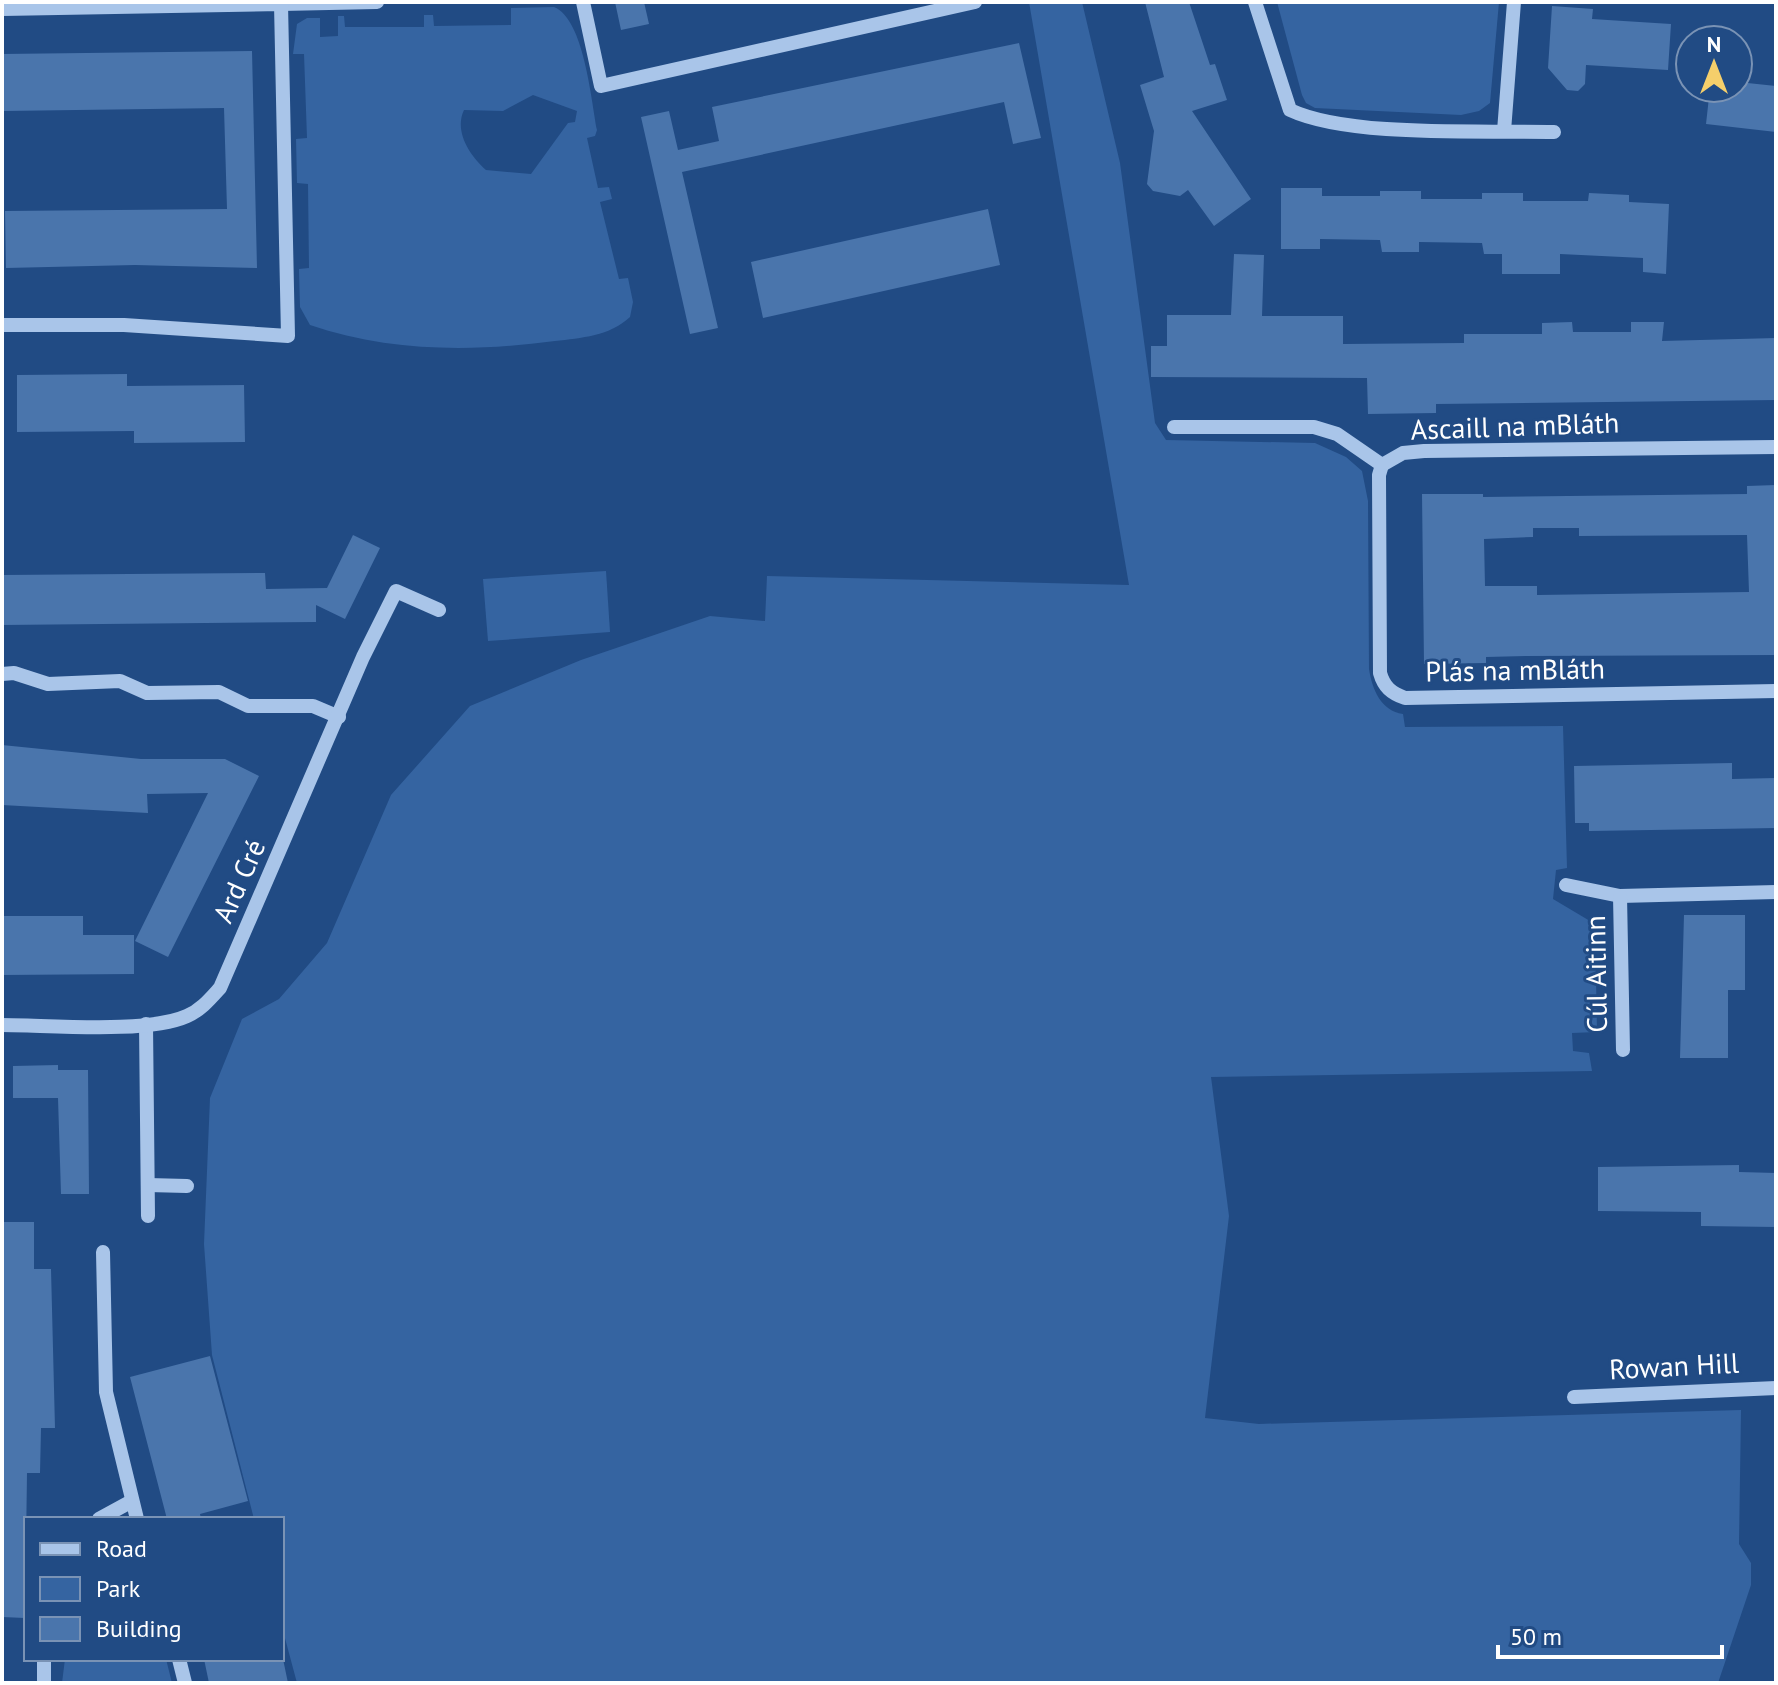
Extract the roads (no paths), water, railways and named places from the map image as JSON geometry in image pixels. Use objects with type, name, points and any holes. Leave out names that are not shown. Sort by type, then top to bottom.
[{"type":"street","points":[[2,9],[113,4],[377,2]]},
{"type":"street","points":[[583,2],[601,86],[975,2]]},
{"type":"street","points":[[1255,2],[1290,110],[1312,120],[1391,128],[1554,132]]},
{"type":"street","points":[[1504,131],[1514,2]]},
{"type":"street","points":[[2,325],[124,325],[288,336],[281,4]]},
{"type":"street","name":"Ascaill na mBláth","points":[[1174,427],[1314,427],[1337,434],[1382,465],[1403,453],[1424,451],[1776,447]]},
{"type":"street","name":"Plás na mBláth","points":[[1382,465],[1379,475],[1380,673],[1383,683],[1395,695],[1405,698],[1776,691]]},
{"type":"street","name":"Ard Cré","points":[[2,1025],[146,1024],[186,1017],[203,1007],[220,988],[396,591],[439,610]]},
{"type":"street","points":[[2,674],[14,673],[48,684],[120,681],[147,693],[219,692],[248,706],[313,706],[339,717]]},
{"type":"street","name":"Cúl Aitinn","points":[[1566,885],[1620,896],[1776,892]]},
{"type":"street","name":"Cúl Aitinn","points":[[1620,896],[1623,1050]]},
{"type":"street","points":[[146,1024],[148,1216]]},
{"type":"street","points":[[148,1185],[187,1186]]},
{"type":"street","points":[[103,1252],[106,1392],[136,1517]]},
{"type":"street","name":"Rowan Hill","points":[[1574,1397],[1776,1388]]},
{"type":"street","points":[[103,1517],[132,1501]]},
{"type":"street","points":[[44,1661],[44,1683]]},
{"type":"street","points":[[180,1661],[185,1683]]}]
